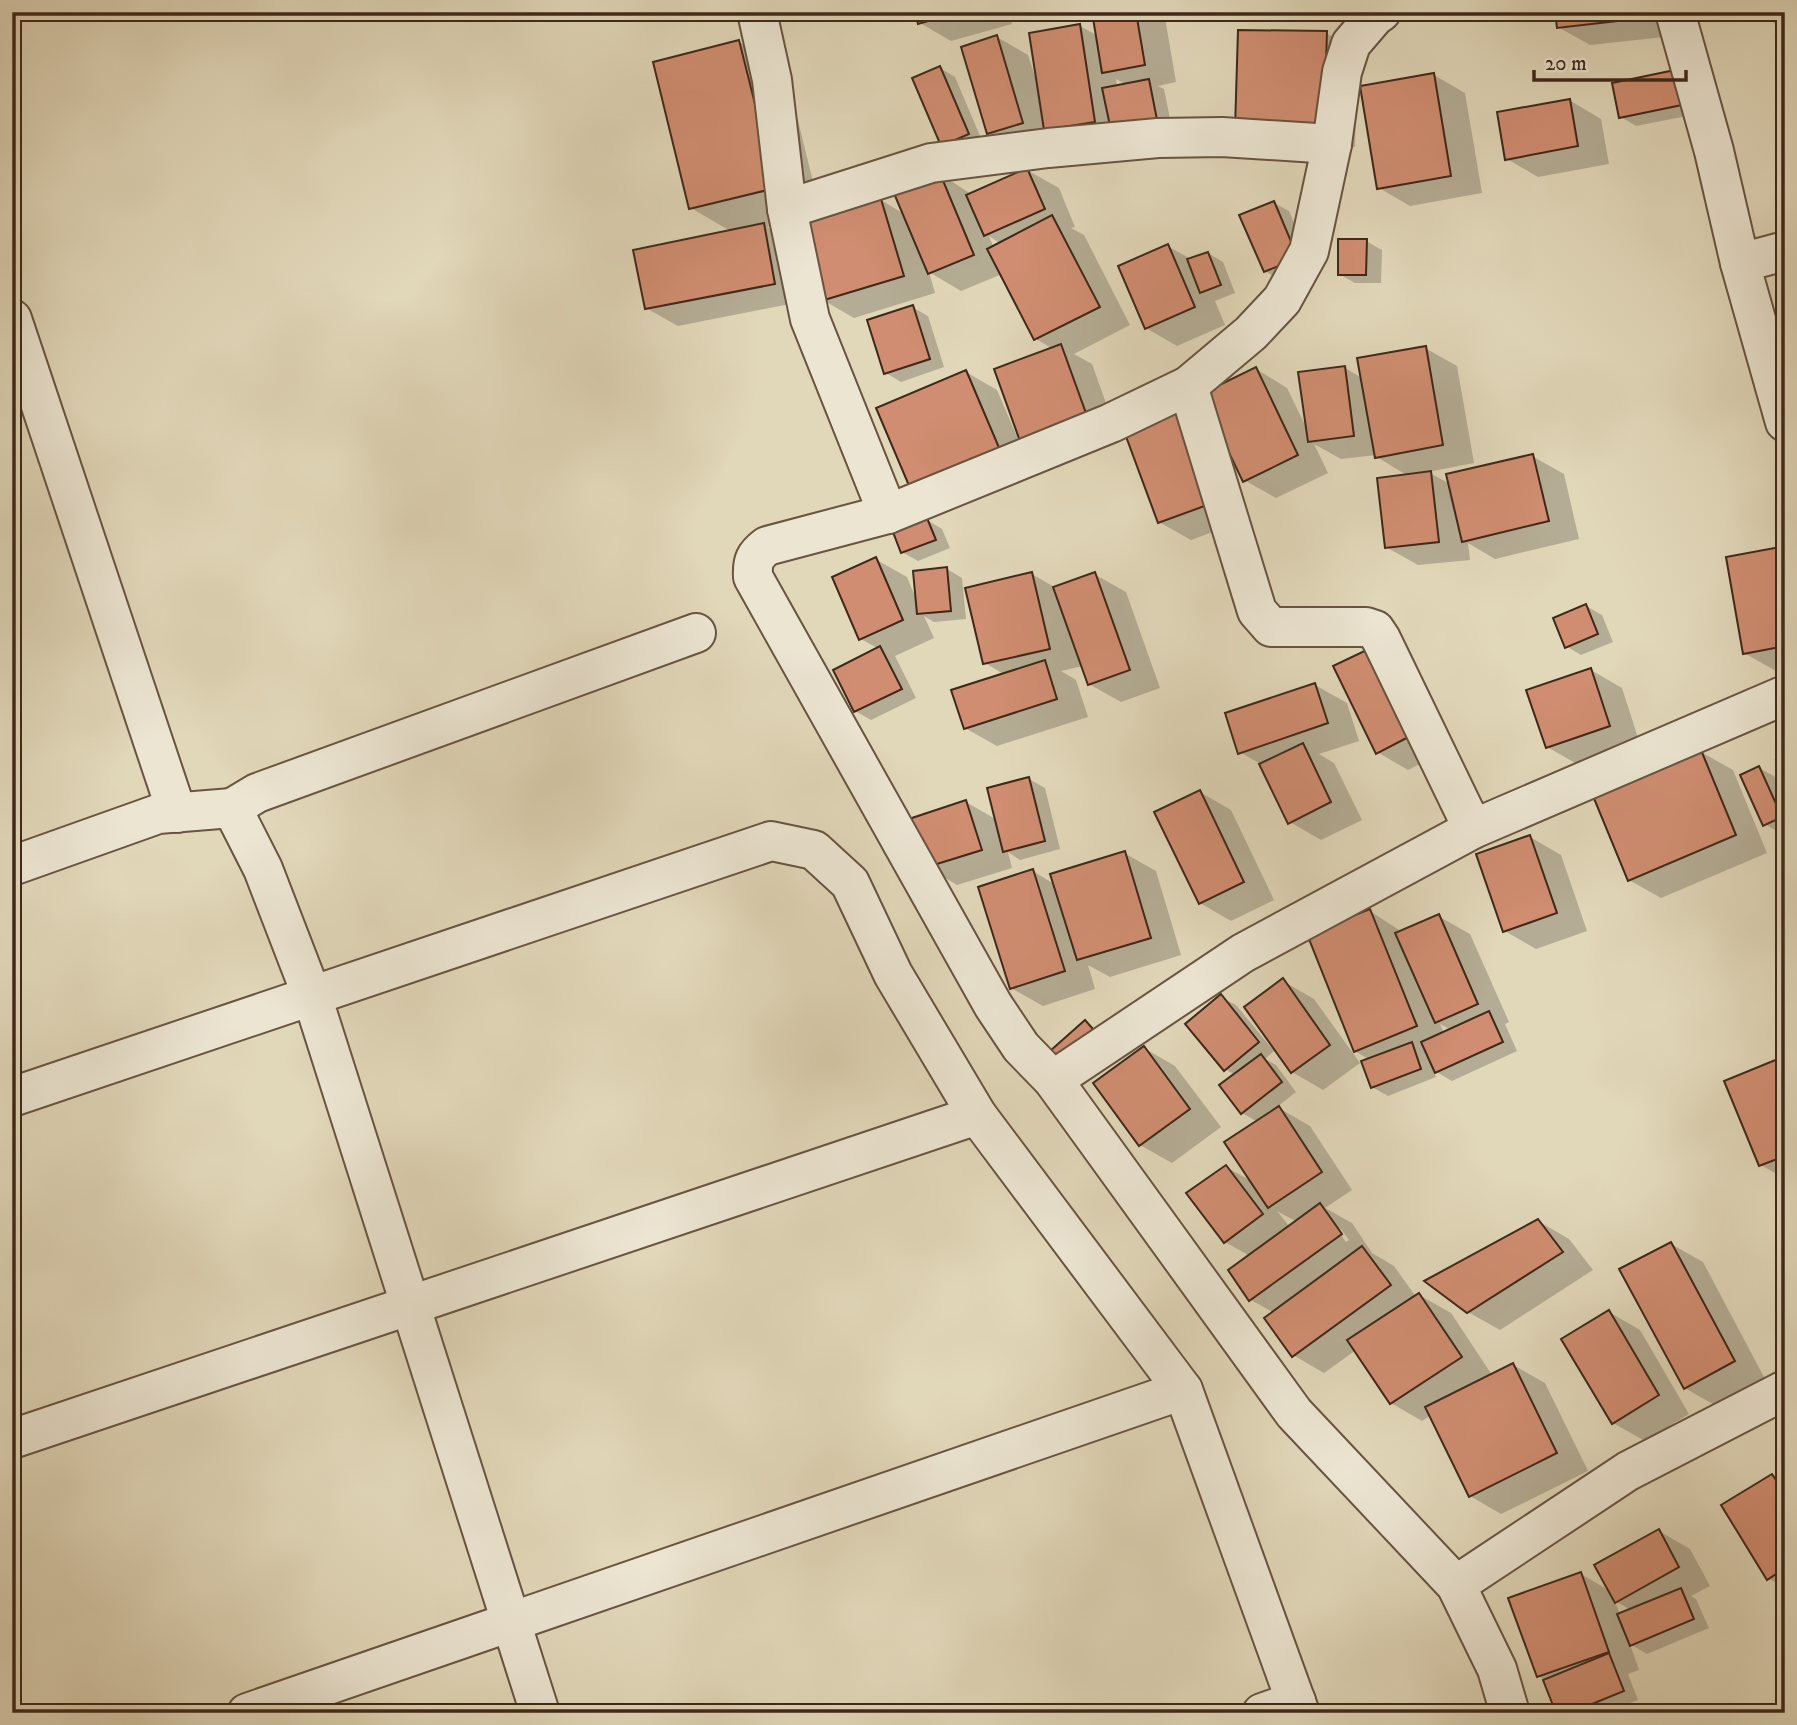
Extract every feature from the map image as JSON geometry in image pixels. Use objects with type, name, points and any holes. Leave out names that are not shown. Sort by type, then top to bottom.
[{"type":"street","points":[[757,12],[772,80],[787,209],[810,319],[888,514]]},
{"type":"street","points":[[1381,12],[1374,16],[1351,44],[1342,72],[1332,144],[1309,251],[1282,300],[1251,333],[1188,386],[1111,424],[888,514],[767,546],[756,554],[752,564],[752,577],[993,1005],[1021,1047],[1052,1080],[1294,1413],[1456,1586],[1497,1669],[1510,1713]]},
{"type":"street","points":[[1675,12],[1714,151],[1740,263],[1785,422]]},
{"type":"street","points":[[787,209],[931,163],[1048,148],[1158,138],[1209,137],[1332,144]]},
{"type":"street","points":[[1740,263],[1785,251]]},
{"type":"street","points":[[12,319],[177,813]]},
{"type":"street","points":[[1188,386],[1257,611],[1271,627],[1366,627],[1375,630],[1473,829]]},
{"type":"street","points":[[12,866],[158,814],[232,808],[257,793],[696,633]]},
{"type":"street","points":[[1052,1080],[1243,953],[1473,829],[1785,695]]},
{"type":"street","points":[[232,808],[263,869],[312,996],[540,1713]]},
{"type":"street","points":[[12,1097],[771,841],[814,850],[850,883],[893,974],[976,1115],[1183,1390],[1286,1709]]},
{"type":"street","points":[[12,1439],[976,1115]]},
{"type":"street","points":[[247,1713],[1183,1390]]},
{"type":"street","points":[[1456,1586],[1628,1471],[1785,1390]]},
{"type":"building","points":[[915,12],[959,12],[918,24]]},
{"type":"building","points":[[1092,12],[1136,12],[1145,65],[1102,73]]},
{"type":"building","points":[[1555,12],[1661,12],[1661,16],[1557,28]]},
{"type":"building","points":[[1080,24],[1095,122],[1044,130],[1029,33]]},
{"type":"building","points":[[1238,30],[1327,31],[1324,130],[1235,129]]},
{"type":"building","points":[[1785,34],[1785,70],[1776,37]]},
{"type":"building","points":[[997,35],[1023,123],[987,134],[961,47]]},
{"type":"building","points":[[739,40],[776,188],[689,209],[653,62]]},
{"type":"building","points":[[940,66],[969,134],[941,146],[912,78]]},
{"type":"building","points":[[1675,70],[1682,105],[1619,118],[1612,83]]},
{"type":"building","points":[[1434,73],[1451,176],[1377,189],[1360,86]]},
{"type":"building","points":[[1149,79],[1159,130],[1113,140],[1102,88]]},
{"type":"building","points":[[1570,99],[1578,146],[1505,160],[1497,112]]},
{"type":"building","points":[[1027,168],[1045,209],[984,236],[966,195]]},
{"type":"building","points":[[939,171],[974,255],[928,274],[893,191]]},
{"type":"building","points":[[881,199],[904,276],[821,301],[798,223]]},
{"type":"building","points":[[1274,201],[1298,258],[1264,272],[1239,215]]},
{"type":"building","points":[[1052,215],[1100,307],[1034,340],[987,249]]},
{"type":"building","points":[[764,223],[775,284],[645,309],[633,250]]},
{"type":"building","points":[[1338,239],[1367,239],[1366,275],[1338,275]]},
{"type":"building","points":[[1168,244],[1195,307],[1145,329],[1118,266]]},
{"type":"building","points":[[1208,252],[1221,285],[1200,293],[1187,259]]},
{"type":"building","points":[[913,305],[930,359],[884,374],[867,320]]},
{"type":"building","points":[[1061,344],[1087,416],[1020,441],[994,369]]},
{"type":"building","points":[[1426,346],[1443,445],[1375,458],[1357,358]]},
{"type":"building","points":[[1345,366],[1354,436],[1308,442],[1298,372]]},
{"type":"building","points":[[1256,367],[1298,455],[1243,482],[1201,394]]},
{"type":"building","points":[[966,370],[1000,450],[910,488],[876,408]]},
{"type":"building","points":[[1176,411],[1210,504],[1158,523],[1124,431]]},
{"type":"building","points":[[1533,454],[1549,521],[1462,542],[1446,474]]},
{"type":"building","points":[[1431,471],[1439,542],[1385,548],[1377,478]]},
{"type":"building","points":[[927,518],[936,540],[901,553],[893,532]]},
{"type":"building","points":[[1785,546],[1785,646],[1743,654],[1726,557]]},
{"type":"building","points":[[876,557],[903,620],[859,640],[832,577]]},
{"type":"building","points":[[947,567],[951,611],[917,614],[913,571]]},
{"type":"building","points":[[1032,572],[1050,649],[983,664],[965,588]]},
{"type":"building","points":[[1095,572],[1130,670],[1088,685],[1053,587]]},
{"type":"building","points":[[1586,604],[1598,634],[1565,648],[1553,618]]},
{"type":"building","points":[[1379,644],[1422,730],[1376,754],[1333,666]]},
{"type":"building","points":[[880,646],[902,689],[854,712],[833,670]]},
{"type":"building","points":[[1045,660],[1057,699],[964,729],[951,690]]},
{"type":"building","points":[[1591,668],[1610,726],[1546,748],[1526,690]]},
{"type":"building","points":[[1315,683],[1328,723],[1238,754],[1225,713]]},
{"type":"building","points":[[1303,743],[1331,802],[1288,824],[1259,764]]},
{"type":"building","points":[[1701,750],[1736,835],[1628,881],[1593,796]]},
{"type":"building","points":[[1785,756],[1785,780],[1776,760]]},
{"type":"building","points":[[1759,766],[1782,817],[1763,826],[1740,775]]},
{"type":"building","points":[[1029,777],[1045,841],[1003,852],[987,788]]},
{"type":"building","points":[[1200,790],[1244,882],[1199,904],[1154,812]]},
{"type":"building","points":[[966,800],[982,850],[924,868],[909,819]]},
{"type":"building","points":[[1530,835],[1557,913],[1503,932],[1476,854]]},
{"type":"building","points":[[1125,851],[1151,938],[1077,960],[1050,874]]},
{"type":"building","points":[[1033,869],[1065,971],[1010,989],[978,887]]},
{"type":"building","points":[[1370,909],[1417,1026],[1354,1052],[1307,934]]},
{"type":"building","points":[[1439,914],[1478,1004],[1435,1023],[1395,933]]},
{"type":"building","points":[[1283,978],[1330,1045],[1291,1073],[1244,1007]]},
{"type":"building","points":[[1221,994],[1259,1042],[1224,1071],[1185,1024]]},
{"type":"building","points":[[1489,1011],[1503,1042],[1435,1073],[1421,1042]]},
{"type":"building","points":[[1085,1020],[1100,1037],[1066,1068],[1050,1051]]},
{"type":"building","points":[[1412,1042],[1421,1069],[1371,1088],[1361,1061]]},
{"type":"building","points":[[1144,1046],[1190,1109],[1139,1146],[1093,1083]]},
{"type":"building","points":[[1261,1054],[1282,1082],[1241,1114],[1219,1085]]},
{"type":"building","points":[[1785,1056],[1785,1156],[1759,1166],[1724,1081]]},
{"type":"building","points":[[1279,1106],[1322,1172],[1268,1208],[1224,1142]]},
{"type":"building","points":[[1226,1165],[1263,1214],[1224,1243],[1186,1193]]},
{"type":"building","points":[[1320,1203],[1342,1234],[1249,1301],[1228,1270]]},
{"type":"building","points":[[1538,1219],[1563,1252],[1467,1313],[1424,1281]]},
{"type":"building","points":[[1671,1242],[1735,1361],[1684,1389],[1619,1269]]},
{"type":"building","points":[[1362,1246],[1391,1285],[1292,1357],[1264,1318]]},
{"type":"building","points":[[1419,1293],[1462,1357],[1390,1404],[1347,1340]]},
{"type":"building","points":[[1609,1310],[1659,1395],[1612,1424],[1561,1339]]},
{"type":"building","points":[[1513,1363],[1557,1453],[1469,1497],[1425,1407]]},
{"type":"building","points":[[1772,1474],[1785,1494],[1785,1568],[1767,1580],[1721,1505]]},
{"type":"building","points":[[1659,1529],[1679,1567],[1615,1603],[1594,1565]]},
{"type":"building","points":[[1581,1572],[1609,1652],[1537,1677],[1508,1598]]},
{"type":"building","points":[[1681,1588],[1694,1619],[1630,1646],[1617,1614]]},
{"type":"building","points":[[1609,1653],[1624,1691],[1570,1713],[1556,1713],[1543,1680]]}]
